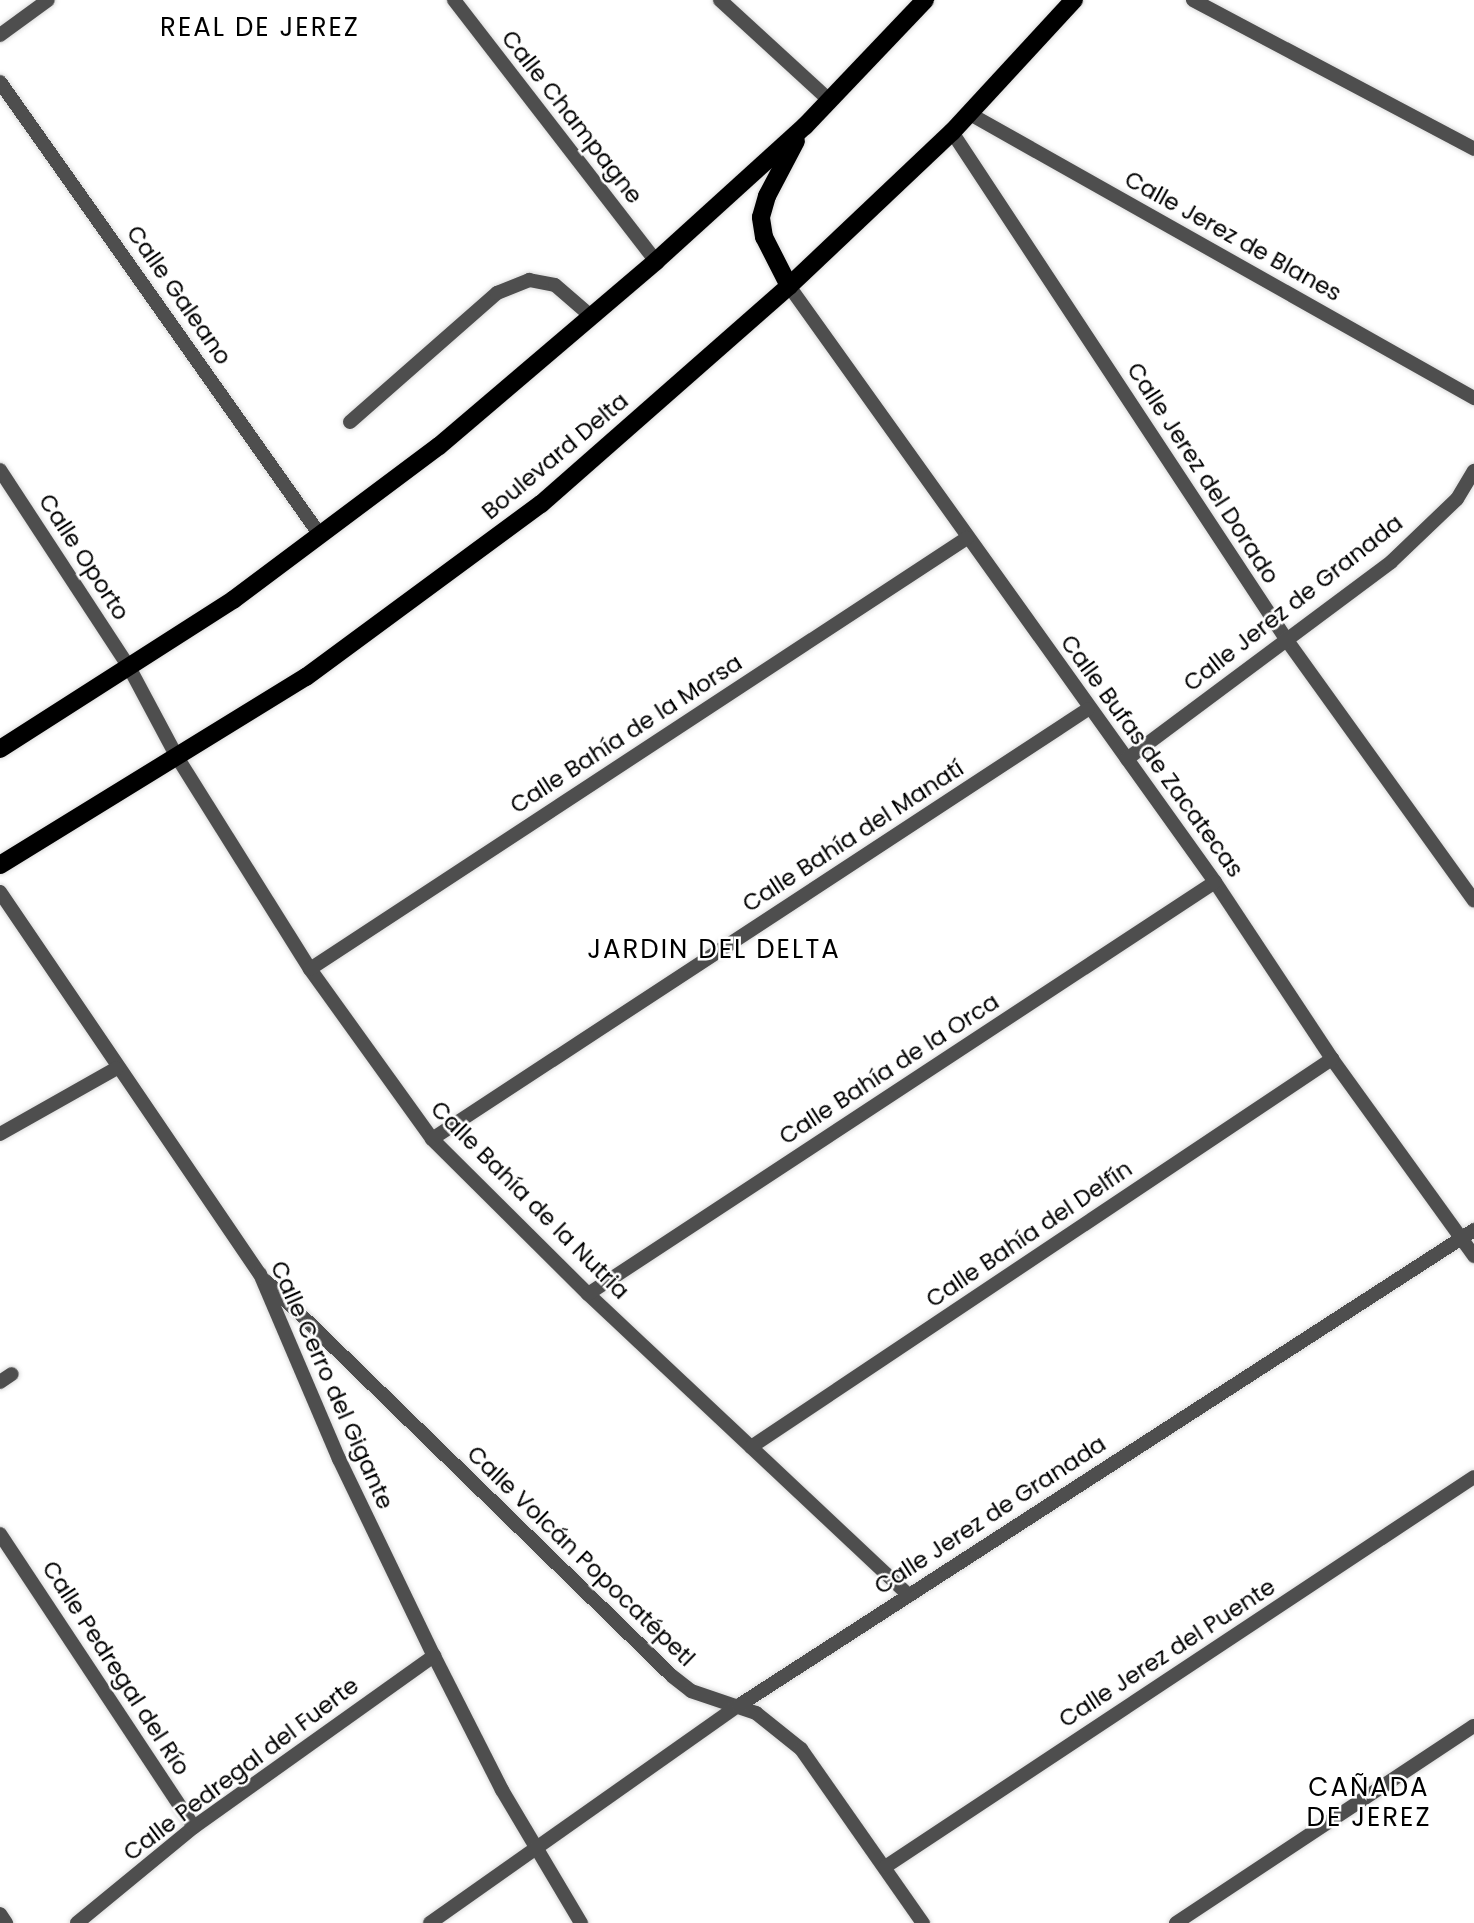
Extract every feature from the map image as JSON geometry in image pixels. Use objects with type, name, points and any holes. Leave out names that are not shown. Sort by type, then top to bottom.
[{"type":"main road","points":[[0,749],[130,669],[320,535],[439,446],[592,317],[805,126],[925,0]]},
{"type":"main road","name":"Boulevard Delta","points":[[0,865],[316,669],[530,513],[789,286],[970,114],[1074,0]]},
{"type":"main road","points":[[789,286],[764,237],[761,217],[767,197],[805,126]]},
{"type":"street","points":[[0,35],[48,0]]},
{"type":"street","name":"Calle Champagne","points":[[454,0],[656,261]]},
{"type":"street","points":[[720,0],[829,100]]},
{"type":"street","points":[[1193,0],[1474,149]]},
{"type":"street","name":"Calle Galeano","points":[[0,82],[320,535]]},
{"type":"street","name":"Calle Jerez de Blanes","points":[[970,114],[1474,398]]},
{"type":"street","name":"Calle Jerez del Dorado","points":[[952,132],[1286,639],[1474,901]]},
{"type":"street","points":[[349,422],[497,293],[529,280],[555,285],[592,317]]},
{"type":"street","name":"Calle Bufas de Zacatecas","points":[[789,286],[1088,709],[1215,882],[1332,1059],[1474,1256]]},
{"type":"street","name":"Calle Oporto","points":[[0,470],[130,669]]},
{"type":"street","name":"Calle Jerez de Granada","points":[[1127,759],[1391,562],[1457,499],[1474,471]]},
{"type":"street","name":"Calle Bahía de la Morsa","points":[[310,969],[967,538]]},
{"type":"street","name":"Calle Bahía de la Nutria","points":[[130,669],[177,757],[310,969],[432,1139],[588,1294],[909,1595]]},
{"type":"street","name":"Calle Bahía del Manatí","points":[[432,1139],[1088,709]]},
{"type":"street","name":"Calle Bahía de la Orca","points":[[588,1294],[1215,882]]},
{"type":"street","name":"Calle Cerro del Gigante","points":[[0,892],[117,1068],[260,1274],[339,1459],[434,1656],[536,1847],[581,1923]]},
{"type":"street","name":"Calle Bahía del Delfín","points":[[751,1447],[1332,1059]]},
{"type":"street","points":[[0,1134],[117,1068]]},
{"type":"street","name":"Calle Jerez de Granada","points":[[430,1923],[738,1706],[1474,1230]]},
{"type":"street","name":"Calle Volcán Popocatépetl","points":[[260,1274],[301,1320],[672,1676],[691,1691],[738,1706],[777,1726],[801,1749],[923,1923]]},
{"type":"street","name":"Calle Jerez del Puente","points":[[885,1867],[1474,1477]]},
{"type":"street","name":"Calle Pedregal del Río","points":[[0,1534],[194,1828]]},
{"type":"street","name":"Calle Pedregal del Fuerte","points":[[77,1923],[194,1828],[434,1656]]},
{"type":"street","points":[[1176,1923],[1474,1726]]},
{"type":"street","points":[[0,1914],[6,1923]]},
{"type":"district","name":"REAL DE JEREZ","points":[[260,28]]},
{"type":"district","name":"JARDIN DEL DELTA","points":[[714,950]]},
{"type":"district","name":"CAÑADA DE JEREZ","points":[[1369,1803]]}]
